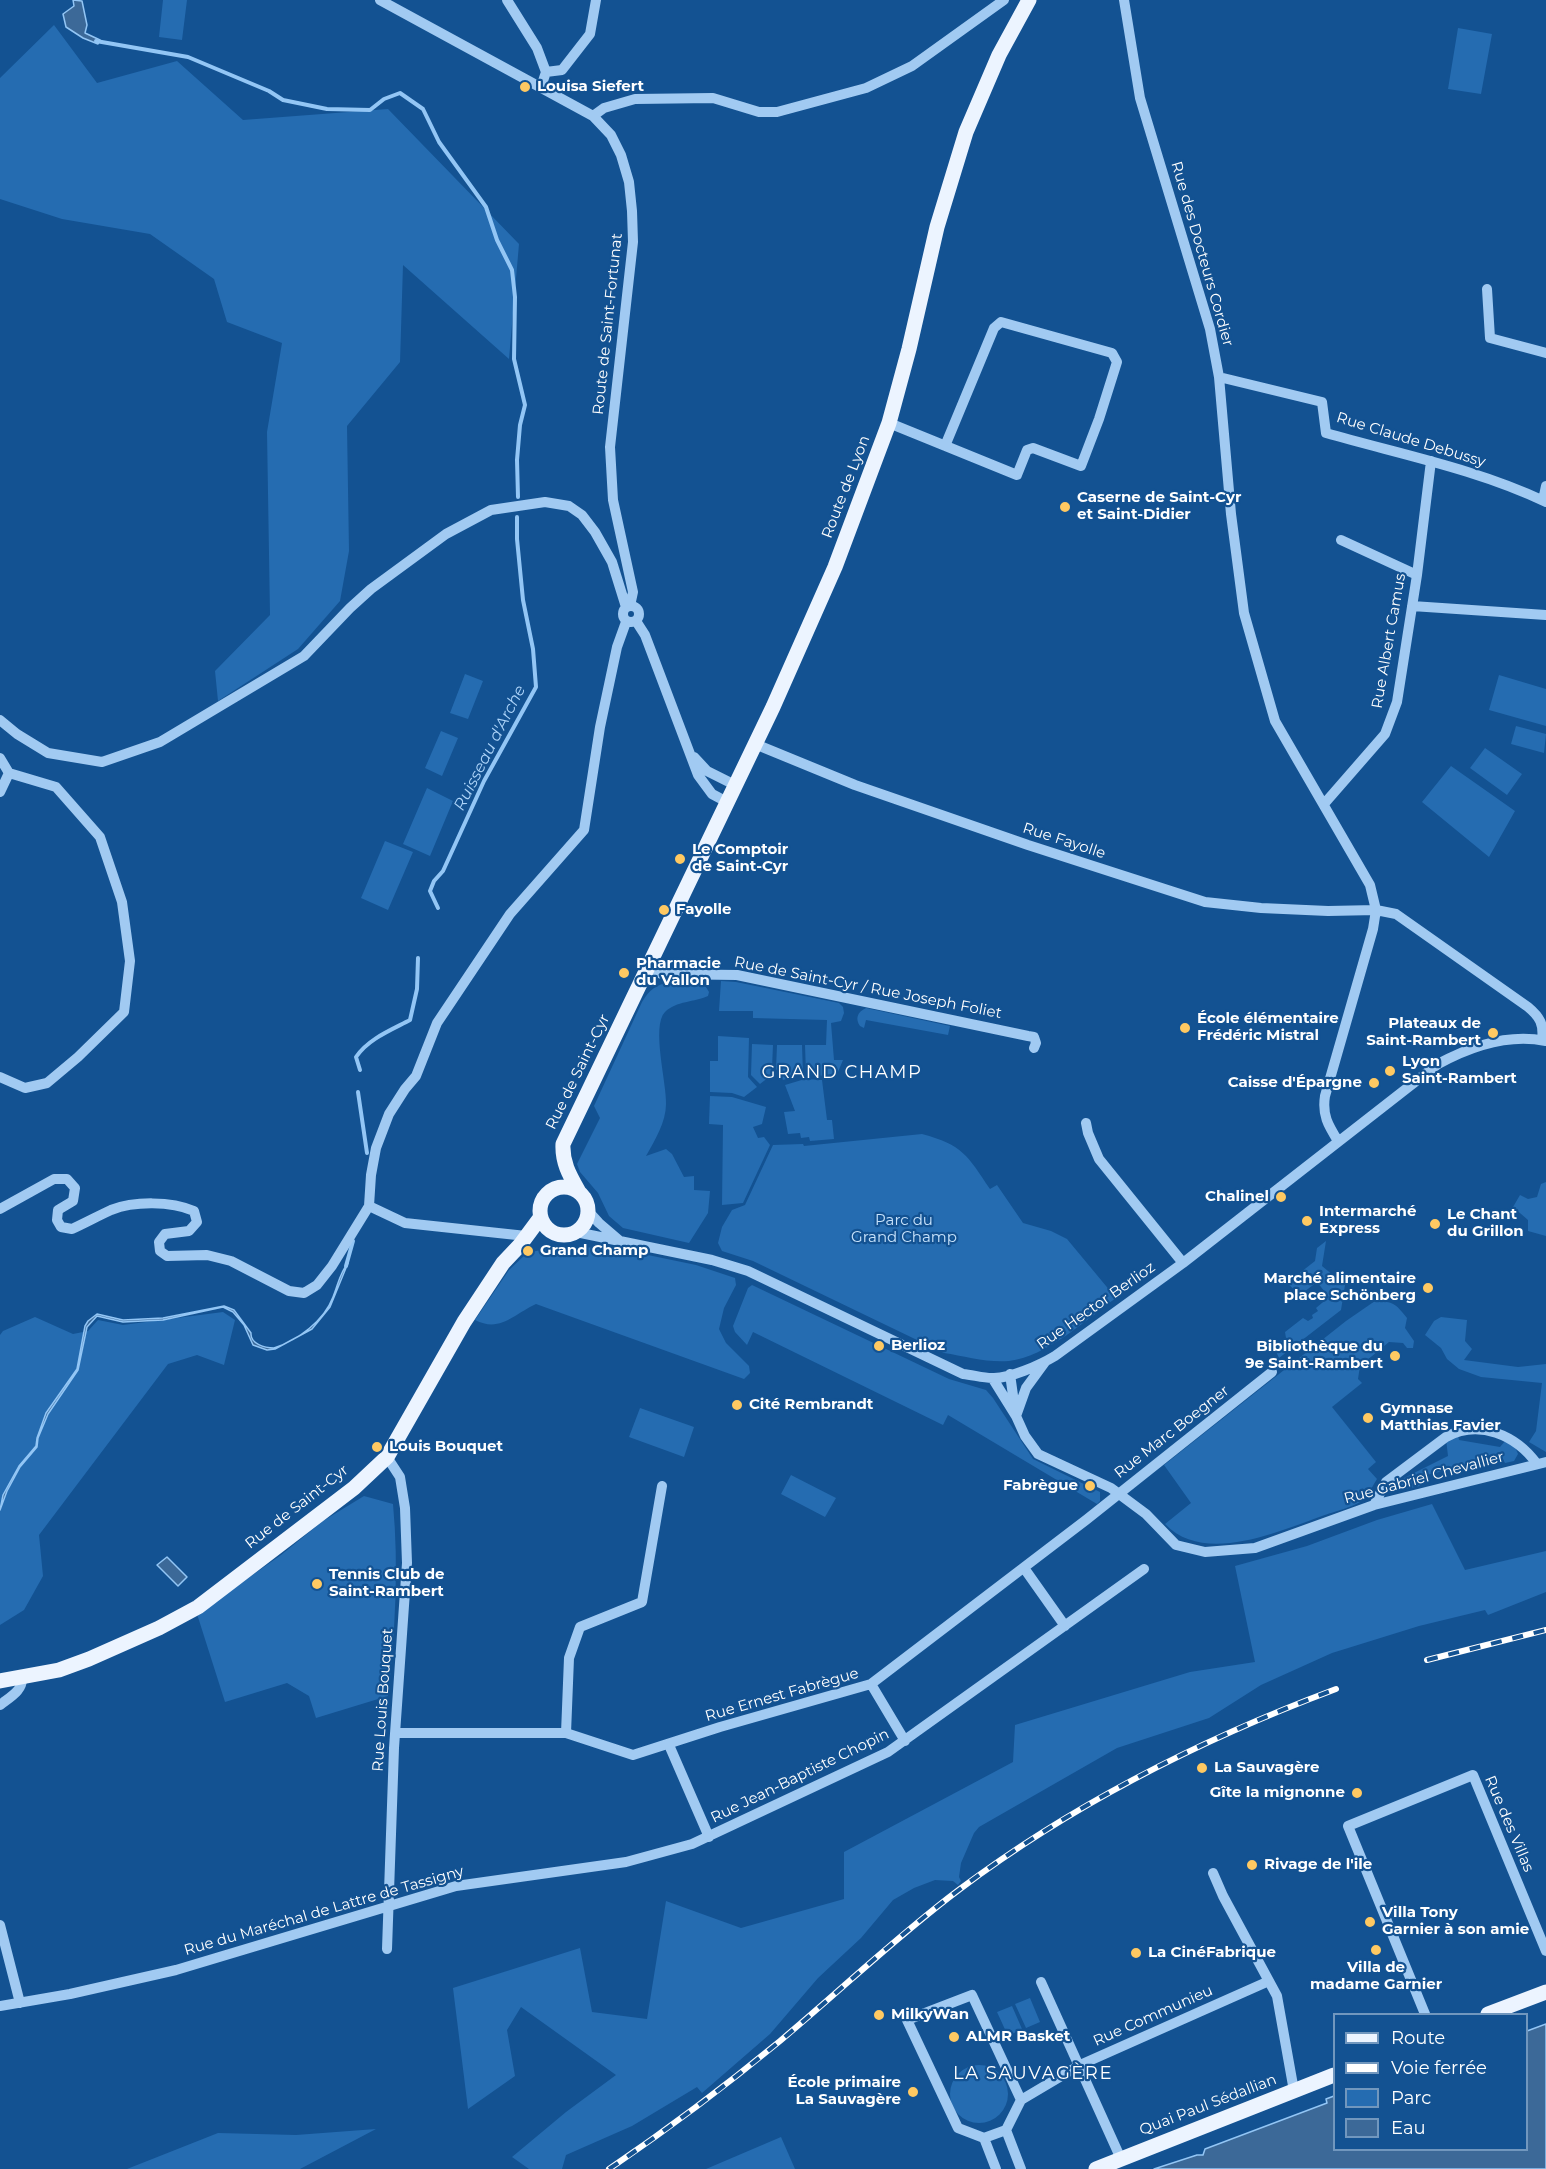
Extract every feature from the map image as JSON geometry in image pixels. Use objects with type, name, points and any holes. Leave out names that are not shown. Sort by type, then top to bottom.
[{"type":"main road","name":"Route de Lyon","points":[[649,970],[774,707],[835,567],[889,423],[909,349],[937,227],[966,132],[999,55],[1029,0]]},
{"type":"main road","name":"Rue de Saint-Cyr","points":[[562,1158],[564,1144],[649,970]]},
{"type":"main road","points":[[554,1234],[543,1225],[540,1218],[541,1202],[551,1190],[562,1158]]},
{"type":"main road","points":[[523,1241],[554,1234],[568,1235],[576,1232],[585,1223],[588,1211],[584,1197],[568,1174],[562,1158]]},
{"type":"main road","points":[[551,1190],[564,1187],[579,1192]]},
{"type":"main road","name":"Rue de Saint-Cyr","points":[[0,1681],[59,1670],[159,1628],[198,1606],[354,1488],[387,1457],[464,1322],[503,1263],[540,1218]]},
{"type":"main road","points":[[1491,2013],[1546,1992]]},
{"type":"main road","name":"Quai Paul Sédallian","points":[[1096,2169],[1333,2076]]},
{"type":"street","name":"Route de Saint-Fortunat","points":[[380,0],[594,116],[611,135],[621,155],[629,182],[633,242],[610,447],[613,500],[633,592],[628,606]]},
{"type":"street","points":[[507,0],[537,48],[546,72],[541,87]]},
{"type":"street","points":[[546,72],[562,70],[590,34],[596,0]]},
{"type":"street","points":[[594,116],[603,108],[635,99],[713,98],[759,112],[777,112],[866,88],[912,66],[1004,0]]},
{"type":"street","name":"Rue des Docteurs Cordier","points":[[1124,0],[1140,98],[1210,329],[1219,377],[1231,514],[1244,613],[1275,722],[1370,885],[1376,910]]},
{"type":"street","points":[[1487,290],[1491,338],[1546,353]]},
{"type":"street","points":[[889,423],[945,446],[1017,475],[1028,450],[1033,447],[1081,466],[1100,418],[1117,362],[1112,353],[1001,322],[994,328],[945,446]]},
{"type":"street","name":"Rue Claude Debussy","points":[[1219,377],[1322,402],[1326,433],[1431,461],[1517,488],[1544,501]]},
{"type":"street","name":"Rue Albert Camus","points":[[1324,804],[1385,734],[1396,702],[1417,574],[1431,461]]},
{"type":"street","points":[[1544,501],[1546,486]]},
{"type":"street","points":[[0,720],[16,734],[48,753],[102,762],[160,742],[304,657],[371,589],[446,534],[491,510],[545,502],[569,506],[582,515],[595,532],[612,562],[628,606],[622,615],[645,635],[698,775],[712,794],[727,802]]},
{"type":"street","points":[[1341,540],[1417,574]]},
{"type":"street","points":[[1412,606],[1546,615]]},
{"type":"street","points":[[0,1209],[54,1179],[66,1179],[75,1188],[73,1201],[58,1210],[57,1220],[61,1227],[72,1229],[112,1209],[150,1203],[180,1205],[194,1211],[197,1222],[189,1231],[165,1234],[159,1242],[160,1251],[167,1256],[207,1255],[231,1261],[289,1291],[304,1293],[317,1285],[332,1266],[369,1206],[371,1175],[379,1140],[389,1114],[416,1076],[437,1023],[510,914],[584,830],[600,727],[617,647],[631,621]]},
{"type":"street","name":"Rue Fayolle","points":[[755,744],[855,785],[1028,845],[1205,902],[1284,909],[1360,912],[1376,910]]},
{"type":"street","points":[[692,755],[707,771],[735,785]]},
{"type":"street","points":[[0,758],[9,773],[56,787],[100,837],[122,902],[130,961],[124,1011],[78,1057],[47,1083],[25,1088],[0,1077]]},
{"type":"street","points":[[0,792],[9,773]]},
{"type":"street","points":[[1338,1141],[1325,1120],[1323,1108],[1373,929],[1376,910],[1396,914],[1528,1007],[1538,1016],[1544,1028],[1544,1040]]},
{"type":"street","name":"Rue de Saint-Cyr / Rue Joseph Foliet","points":[[649,970],[662,974],[737,975],[1034,1037],[1036,1043],[1034,1048]]},
{"type":"street","name":"Rue Hector Berlioz","points":[[576,1232],[721,1262],[748,1271],[963,1374],[993,1378],[1046,1361],[1183,1263],[1438,1064],[1455,1055],[1498,1040],[1524,1038],[1544,1040]]},
{"type":"street","points":[[1086,1123],[1099,1159],[1183,1263]]},
{"type":"street","points":[[369,1206],[405,1223],[523,1241]]},
{"type":"street","name":"Rue Hector Berlioz","points":[[588,1211],[620,1241]]},
{"type":"street","points":[[1016,1416],[1026,1388],[1046,1361]]},
{"type":"street","name":"Rue Marc Boegner","points":[[1118,1493],[1272,1372]]},
{"type":"street","name":"Rue Gabriel Chevallier","points":[[1010,1374],[1016,1416]]},
{"type":"street","name":"Rue Gabriel Chevallier","points":[[993,1378],[1025,1436],[1038,1454],[1118,1493],[1146,1514],[1176,1545],[1205,1552],[1255,1548],[1374,1505],[1541,1463]]},
{"type":"street","points":[[1374,1505],[1386,1482],[1456,1431],[1471,1428],[1491,1430],[1502,1434],[1541,1463]]},
{"type":"street","name":"Rue Louis Bouquet","points":[[387,1457],[400,1477],[405,1508],[407,1563],[395,1733],[387,1949]]},
{"type":"street","points":[[566,1733],[569,1658],[580,1627],[642,1602],[662,1486]]},
{"type":"street","name":"Rue Ernest Fabrègue","points":[[395,1733],[566,1733],[633,1755],[720,1727],[871,1684],[1024,1568],[1118,1493]]},
{"type":"street","points":[[1024,1568],[1065,1626]]},
{"type":"street","name":"Rue Jean-Baptiste Chopin","points":[[693,1844],[888,1752],[1144,1569]]},
{"type":"street","points":[[0,1705],[17,1692],[22,1684],[22,1677]]},
{"type":"street","name":"Rue Jean-Baptiste Chopin","points":[[871,1684],[905,1741]]},
{"type":"street","name":"Rue Jean-Baptiste Chopin","points":[[669,1745],[709,1837]]},
{"type":"street","name":"Rue des Villas","points":[[1425,2013],[1348,1826],[1473,1775],[1546,1951]]},
{"type":"street","name":"Rue du Maréchal de Lattre de Tassigny","points":[[0,2006],[176,1970],[456,1886],[626,1862],[693,1844]]},
{"type":"street","points":[[1213,1873],[1277,1996],[1294,2091]]},
{"type":"street","points":[[0,1925],[20,2003]]},
{"type":"street","name":"Rue Communieu","points":[[1021,2100],[1080,2065],[1269,1981]]},
{"type":"street","points":[[1041,1982],[1121,2159]]},
{"type":"street","points":[[972,1995],[1021,2100],[1006,2130],[984,2138],[958,2128],[907,2020],[972,1995]]},
{"type":"street","points":[[1006,2130],[1021,2169]]},
{"type":"street","points":[[984,2138],[996,2169]]},
{"type":"green space","points":[[163,0],[187,0],[182,40],[159,37]]},
{"type":"green space","points":[[54,25],[97,83],[177,61],[243,120],[388,109],[519,244],[509,359],[403,265],[400,362],[347,426],[349,551],[340,601],[298,649],[218,701],[215,671],[270,615],[267,432],[282,343],[227,322],[214,279],[150,234],[62,219],[0,199],[0,78]]},
{"type":"green space","points":[[1458,28],[1492,34],[1481,94],[1448,89]]},
{"type":"green space","points":[[465,674],[483,681],[468,719],[450,713]]},
{"type":"green space","points":[[1499,675],[1546,689],[1546,726],[1489,710]]},
{"type":"green space","points":[[1516,726],[1546,734],[1544,753],[1511,744]]},
{"type":"green space","points":[[441,731],[458,738],[442,776],[425,768]]},
{"type":"green space","points":[[1485,748],[1522,774],[1507,795],[1470,768]]},
{"type":"green space","points":[[1451,766],[1515,811],[1489,857],[1422,802]]},
{"type":"green space","points":[[427,788],[453,801],[430,856],[403,844]]},
{"type":"green space","points":[[385,841],[413,852],[388,910],[361,898]]},
{"type":"green space","points":[[721,981],[839,1003],[844,1013],[841,1021],[831,1023],[834,1060],[843,1060],[838,1072],[825,1076],[806,1074],[805,1045],[826,1045],[827,1020],[753,1018],[753,1011],[719,1011]]},
{"type":"green space","points":[[670,982],[703,982],[709,992],[708,996],[669,1008],[661,1019],[659,1042],[666,1111],[646,1156],[666,1149],[672,1154],[684,1177],[694,1176],[694,1190],[710,1191],[708,1213],[689,1243],[623,1228],[609,1216],[598,1193],[580,1172],[577,1164],[600,1118],[594,1106],[642,1002],[654,988]]},
{"type":"green space","points":[[866,1008],[950,1026],[948,1035],[866,1020],[864,1028],[860,1026],[857,1018]]},
{"type":"green space","points":[[718,1036],[749,1038],[748,1077],[757,1087],[744,1097],[732,1093],[710,1092],[710,1061],[718,1061]]},
{"type":"green space","points":[[752,1044],[773,1045],[772,1068],[774,1073],[760,1084],[751,1075]]},
{"type":"green space","points":[[777,1045],[802,1045],[803,1074],[783,1080],[776,1069]]},
{"type":"green space","points":[[805,1079],[822,1080],[827,1120],[832,1120],[834,1139],[810,1141],[809,1137],[801,1138],[800,1133],[788,1134],[784,1112],[795,1111],[785,1085]]},
{"type":"green space","points":[[710,1096],[732,1097],[766,1107],[762,1124],[753,1127],[758,1138],[764,1137],[770,1145],[743,1203],[722,1205],[723,1125],[709,1124]]},
{"type":"green space","name":"Parc du Grand Champ","points":[[922,1134],[947,1142],[963,1153],[990,1189],[997,1185],[1023,1223],[1051,1231],[1067,1239],[1116,1298],[1066,1336],[1037,1352],[1009,1361],[984,1360],[944,1353],[753,1261],[722,1251],[718,1243],[722,1227],[732,1210],[745,1205],[773,1145],[803,1144],[804,1146]]},
{"type":"green space","points":[[1546,1182],[1546,1236],[1528,1231],[1528,1220],[1513,1207],[1520,1195],[1528,1199],[1537,1197],[1541,1184]]},
{"type":"green space","points":[[1326,1241],[1322,1266],[1345,1285],[1341,1310],[1279,1358],[1273,1345],[1286,1338],[1285,1332],[1303,1318],[1308,1321],[1313,1318],[1312,1315],[1318,1311],[1316,1308],[1329,1297],[1317,1282],[1300,1295],[1287,1283],[1315,1261],[1317,1248]]},
{"type":"green space","points":[[559,1246],[619,1249],[696,1265],[735,1278],[736,1285],[724,1308],[719,1329],[726,1343],[749,1366],[750,1373],[744,1379],[536,1304],[507,1321],[492,1324],[475,1320],[509,1270],[527,1253]]},
{"type":"green space","points":[[752,1285],[949,1379],[986,1390],[1033,1459],[1100,1492],[1100,1501],[1097,1504],[948,1415],[943,1425],[753,1332],[747,1345],[735,1332],[733,1326],[748,1288]]},
{"type":"green space","points":[[1375,1301],[1394,1304],[1400,1309],[1407,1318],[1405,1328],[1414,1341],[1413,1348],[1407,1348],[1403,1343],[1389,1342],[1360,1366],[1358,1379],[1362,1383],[1332,1407],[1376,1462],[1368,1469],[1377,1479],[1364,1499],[1351,1506],[1284,1530],[1220,1544],[1200,1542],[1181,1536],[1165,1524],[1191,1503],[1164,1465],[1346,1321]]},
{"type":"green space","points":[[223,1312],[235,1320],[224,1365],[197,1355],[168,1364],[39,1535],[43,1576],[24,1610],[0,1625],[0,1335],[3,1331],[35,1317],[73,1334],[88,1331],[98,1320],[123,1325]]},
{"type":"green space","points":[[1441,1317],[1467,1320],[1465,1341],[1472,1349],[1464,1360],[1518,1367],[1546,1364],[1546,1452],[1529,1442],[1536,1431],[1542,1383],[1481,1377],[1459,1369],[1447,1359],[1441,1348],[1425,1335],[1434,1321]]},
{"type":"green space","points":[[640,1408],[694,1427],[684,1457],[629,1437]]},
{"type":"green space","points":[[1458,1434],[1459,1440],[1500,1447],[1506,1440],[1515,1447],[1518,1454],[1514,1461],[1505,1463],[1502,1457],[1418,1477],[1420,1486],[1386,1493],[1390,1485],[1448,1456],[1446,1439]]},
{"type":"green space","points":[[791,1475],[836,1498],[825,1517],[781,1494]]},
{"type":"green space","name":"Tennis Club de Saint-Rambert","points":[[364,1496],[393,1504],[396,1552],[395,1600],[388,1696],[316,1718],[309,1696],[287,1683],[225,1702],[197,1614],[281,1555],[323,1521]]},
{"type":"green space","points":[[1432,1504],[1465,1570],[1546,1551],[1546,1592],[1488,1615],[1485,1610],[1419,1626],[1332,1653],[1261,1685],[1209,1718],[1117,1748],[979,1827],[961,1863],[959,1877],[961,1881],[958,1885],[953,1881],[935,1880],[914,1888],[893,1900],[861,1938],[818,1978],[770,2034],[702,2093],[697,2087],[632,2126],[566,2155],[562,2169],[529,2169],[512,2157],[566,2112],[616,2075],[521,2007],[507,2030],[515,2076],[468,2109],[453,1988],[580,1948],[592,2012],[647,2019],[666,1901],[741,1928],[844,1899],[844,1852],[1013,1762],[1015,1725],[1190,1672],[1255,1662],[1235,1566],[1307,1546],[1377,1520]]},
{"type":"green space","points":[[1030,1998],[1040,2022],[1026,2028],[1015,2004]]},
{"type":"green space","points":[[1012,2006],[1022,2029],[1008,2036],[997,2012]]},
{"type":"green space","points":[[979,2065],[990,2067],[1003,2078],[1008,2094],[1006,2105],[995,2118],[979,2123],[968,2121],[955,2110],[950,2094],[952,2083],[963,2070]]},
{"type":"green space","points":[[376,2129],[300,2169],[127,2169],[218,2133],[296,2135]]},
{"type":"green space","points":[[781,2137],[795,2169],[706,2169]]},
{"type":"water","points":[[73,0],[82,1],[87,25],[85,33],[100,40],[98,44],[66,27],[63,14],[74,6]]},
{"type":"water","points":[[348,1263],[330,1307],[312,1329],[296,1338],[317,1322],[329,1306]]},
{"type":"water","points":[[224,1306],[234,1310],[251,1333],[253,1340],[259,1345],[274,1348],[286,1343],[275,1349],[267,1350],[253,1345],[244,1325],[233,1312],[223,1307],[163,1320],[123,1322],[97,1316],[87,1327],[78,1370],[48,1414],[38,1438],[37,1447],[20,1467],[0,1510],[3,1495],[19,1466],[36,1446],[37,1438],[46,1413],[77,1369],[85,1326],[97,1314],[123,1320],[163,1318]]},
{"type":"water","points":[[167,1557],[187,1577],[178,1586],[157,1565]]},
{"type":"water","points":[[1546,2024],[1546,2169],[1154,2169],[1203,2155],[1205,2149],[1327,2103],[1326,2099],[1333,2096],[1333,2151],[1528,2151],[1528,2031]]},
{"type":"waterway","name":"Ruisseau d'Arche","points":[[96,41],[188,57],[269,91],[283,100],[327,109],[370,110],[384,99],[400,93],[423,109],[439,142],[486,207],[497,240],[512,270],[515,297],[514,359],[525,405],[520,425],[517,460],[518,497]]},
{"type":"waterway","name":"Ruisseau d'Arche","points":[[438,908],[430,891],[434,881],[443,871],[484,781],[536,687],[533,649],[523,600],[517,517]]},
{"type":"waterway","name":"Ruisseau d'Arche","points":[[360,1070],[356,1057],[361,1051],[380,1036],[410,1020],[417,989],[418,958]]},
{"type":"waterway","name":"Ruisseau d'Arche","points":[[358,1092],[367,1153]]},
{"type":"waterway","name":"Ruisseau d'Arche","points":[[346,1266],[353,1241]]},
{"type":"railway","points":[[1427,1660],[1546,1630]]},
{"type":"railway","points":[[609,2169],[738,2075],[960,1889],[1048,1828],[1141,1775],[1188,1752],[1286,1708],[1336,1689]]},
{"type":"place","name":"Louisa Siefert","points":[[525,87]]},
{"type":"place","name":"Caserne de Saint-Cyr et Saint-Didier","points":[[1065,507]]},
{"type":"place","name":"Le Comptoir de Saint-Cyr","points":[[680,859]]},
{"type":"place","name":"Fayolle","points":[[664,910]]},
{"type":"place","name":"Pharmacie du Vallon","points":[[624,973]]},
{"type":"place","name":"École élémentaire Frédéric Mistral","points":[[1185,1028]]},
{"type":"place","name":"Plateaux de Saint-Rambert","points":[[1493,1033]]},
{"type":"place","name":"Lyon Saint-Rambert","points":[[1390,1071]]},
{"type":"place","name":"Caisse d'Épargne","points":[[1374,1083]]},
{"type":"place","name":"Chalinel","points":[[1281,1197]]},
{"type":"place","name":"Intermarché Express","points":[[1307,1221]]},
{"type":"place","name":"Le Chant du Grillon","points":[[1435,1224]]},
{"type":"place","name":"Grand Champ","points":[[528,1251]]},
{"type":"place","name":"Marché alimentaire place Schönberg","points":[[1428,1288]]},
{"type":"place","name":"Berlioz","points":[[879,1346]]},
{"type":"place","name":"Bibliothèque du 9e Saint-Rambert","points":[[1395,1356]]},
{"type":"place","name":"Cité Rembrandt","points":[[737,1405]]},
{"type":"place","name":"Gymnase Matthias Favier","points":[[1368,1418]]},
{"type":"place","name":"Louis Bouquet","points":[[377,1447]]},
{"type":"place","name":"Fabrègue","points":[[1090,1486]]},
{"type":"place","name":"Tennis Club de Saint-Rambert","points":[[317,1584]]},
{"type":"place","name":"La Sauvagère","points":[[1202,1768]]},
{"type":"place","name":"Gîte la mignonne","points":[[1357,1793]]},
{"type":"place","name":"Rivage de l'ile","points":[[1252,1865]]},
{"type":"place","name":"Villa Tony Garnier à son amie","points":[[1370,1922]]},
{"type":"place","name":"Villa de madame Garnier","points":[[1376,1950]]},
{"type":"place","name":"La CinéFabrique","points":[[1136,1953]]},
{"type":"place","name":"MilkyWan","points":[[879,2015]]},
{"type":"place","name":"ALMR Basket","points":[[954,2037]]},
{"type":"place","name":"École primaire La Sauvagère","points":[[913,2092]]},
{"type":"district","name":"GRAND CHAMP","points":[[842,1073]]},
{"type":"district","name":"LA SAUVAGÈRE","points":[[1033,2074]]}]
